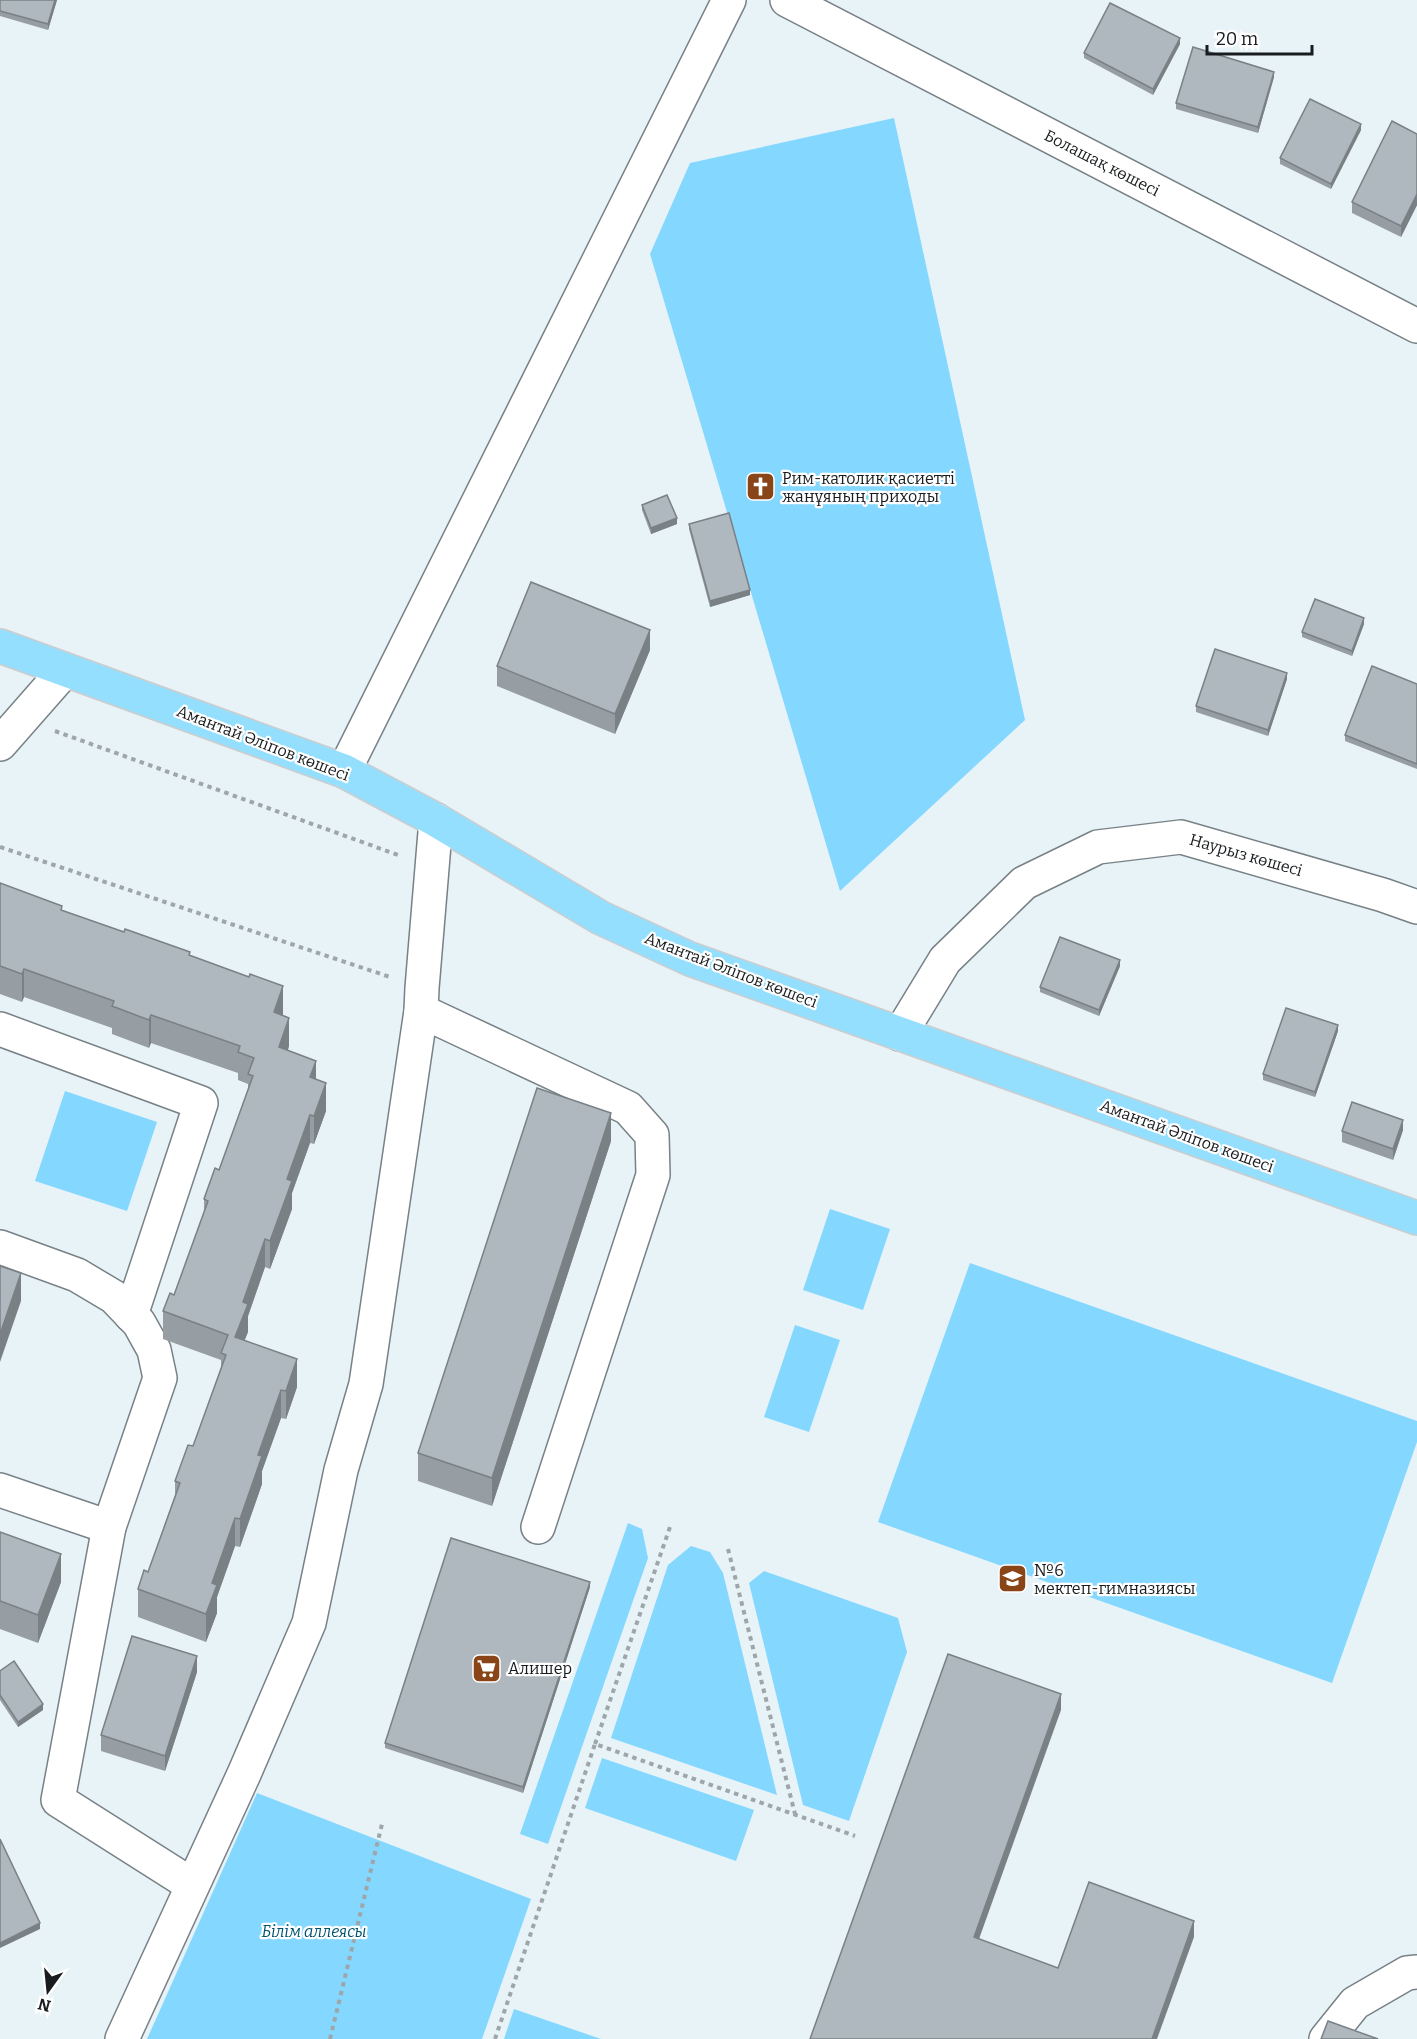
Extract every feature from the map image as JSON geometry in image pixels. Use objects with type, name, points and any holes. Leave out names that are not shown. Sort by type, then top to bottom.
[{"type":"main road","name":"Амантай Әліпов көшесі","points":[[0,646],[344,771],[436,820],[601,918],[690,959],[1417,1218]]},
{"type":"street","points":[[344,771],[729,0]]},
{"type":"street","name":"Болашақ көшесі","points":[[787,0],[1417,327]]},
{"type":"street","points":[[0,744],[65,670]]},
{"type":"street","points":[[122,2039],[244,1774],[309,1623],[341,1470],[366,1384],[422,1000],[436,820]]},
{"type":"street","name":"Наурыз көшесі","points":[[900,1034],[945,960],[1024,884],[1098,847],[1181,837],[1383,895],[1417,907]]},
{"type":"street","points":[[422,1000],[628,1108],[652,1135],[653,1175],[538,1527]]},
{"type":"street","points":[[0,1029],[201,1103],[131,1315]]},
{"type":"street","points":[[0,1246],[77,1275],[114,1297],[139,1323],[154,1350],[160,1378],[109,1527],[58,1800],[192,1885]]},
{"type":"street","points":[[0,1490],[109,1527]]},
{"type":"street","points":[[1326,2039],[1355,2003],[1407,1973],[1417,1972]]},
{"type":"path","points":[[21,719],[432,868]]},
{"type":"path","points":[[0,847],[422,1000]]},
{"type":"path","points":[[495,2039],[670,1527]]},
{"type":"path","points":[[728,1549],[795,1815]]},
{"type":"path","points":[[595,1744],[855,1836]]},
{"type":"path","points":[[330,2039],[382,1824]]},
{"type":"green space","points":[[894,118],[1025,720],[840,891],[650,254],[690,163]]},
{"type":"green space","points":[[65,1091],[157,1122],[127,1211],[35,1181]]},
{"type":"green space","points":[[830,1209],[890,1229],[863,1310],[803,1290]]},
{"type":"green space","points":[[970,1263],[1417,1421],[1417,1442],[1332,1683],[878,1522]]},
{"type":"green space","points":[[795,1325],[840,1340],[809,1432],[764,1417]]},
{"type":"green space","points":[[628,1523],[642,1529],[648,1558],[548,1844],[520,1834]]},
{"type":"green space","points":[[691,1546],[710,1552],[723,1573],[777,1795],[611,1738],[668,1565]]},
{"type":"green space","points":[[764,1571],[898,1618],[907,1652],[849,1821],[803,1805],[749,1583]]},
{"type":"green space","points":[[602,1758],[754,1810],[736,1861],[585,1808]]},
{"type":"green space","name":"Білім аллеясы","points":[[257,1793],[531,1899],[482,2039],[147,2039]]},
{"type":"green space","points":[[514,2009],[601,2039],[504,2039]]},
{"type":"building","points":[[0,0],[55,0],[48,24],[0,11]]},
{"type":"building","points":[[1110,3],[1180,38],[1153,89],[1084,53]]},
{"type":"building","points":[[1193,47],[1274,72],[1258,127],[1176,103]]},
{"type":"building","points":[[1310,99],[1361,124],[1331,184],[1280,158]]},
{"type":"building","points":[[1392,121],[1417,134],[1417,194],[1401,226],[1352,202]]},
{"type":"building","points":[[667,495],[677,518],[651,528],[642,505]]},
{"type":"building","points":[[729,513],[750,590],[710,601],[689,524]]},
{"type":"building","points":[[531,582],[650,630],[615,714],[497,666]]},
{"type":"building","points":[[1315,599],[1364,618],[1352,651],[1302,632]]},
{"type":"building","points":[[1215,649],[1287,673],[1268,730],[1196,706]]},
{"type":"building","points":[[1372,666],[1417,684],[1417,764],[1345,735]]},
{"type":"building","points":[[0,883],[62,906],[61,910],[124,932],[125,929],[190,952],[189,955],[249,977],[250,974],[283,986],[274,1012],[289,1018],[279,1047],[316,1061],[310,1077],[326,1083],[314,1116],[310,1115],[287,1179],[292,1181],[270,1241],[265,1239],[243,1302],[248,1304],[235,1337],[297,1359],[286,1391],[281,1390],[258,1455],[262,1456],[240,1519],[235,1518],[212,1583],[217,1585],[206,1614],[138,1589],[144,1570],[148,1572],[180,1483],[175,1481],[188,1445],[193,1446],[226,1355],[221,1353],[228,1335],[163,1311],[170,1293],[174,1295],[208,1201],[204,1199],[215,1168],[219,1170],[253,1076],[248,1074],[254,1058],[238,1052],[240,1046],[151,1015],[149,1020],[112,1006],[114,1001],[24,969],[22,974],[0,966]]},
{"type":"building","points":[[1060,937],[1120,960],[1099,1010],[1040,987]]},
{"type":"building","points":[[1286,1008],[1338,1025],[1315,1092],[1263,1074]]},
{"type":"building","points":[[537,1088],[611,1113],[492,1478],[418,1453]]},
{"type":"building","points":[[1352,1102],[1403,1120],[1393,1149],[1342,1131]]},
{"type":"building","points":[[0,1266],[21,1273],[0,1334]]},
{"type":"building","points":[[0,1532],[61,1554],[38,1615],[0,1601]]},
{"type":"building","name":"Алишер","points":[[451,1538],[590,1582],[523,1787],[385,1743]]},
{"type":"building","points":[[132,1636],[197,1656],[165,1756],[101,1735]]},
{"type":"building","points":[[948,1654],[1061,1694],[974,1937],[1058,1968],[1089,1882],[1194,1921],[1152,2039],[810,2039]]},
{"type":"building","points":[[14,1661],[43,1704],[18,1722],[0,1695],[0,1671]]},
{"type":"building","points":[[0,1839],[40,1923],[0,1943]]},
{"type":"building","points":[[1328,2021],[1378,2039],[1321,2039]]},
{"type":"place","name":"Рим-католик қасиетті жанұяның приходы","points":[[761,487]]},
{"type":"place","name":"№6 мектеп-гимназиясы","points":[[1013,1579]]},
{"type":"place","name":"Алишер","points":[[487,1668]]}]
